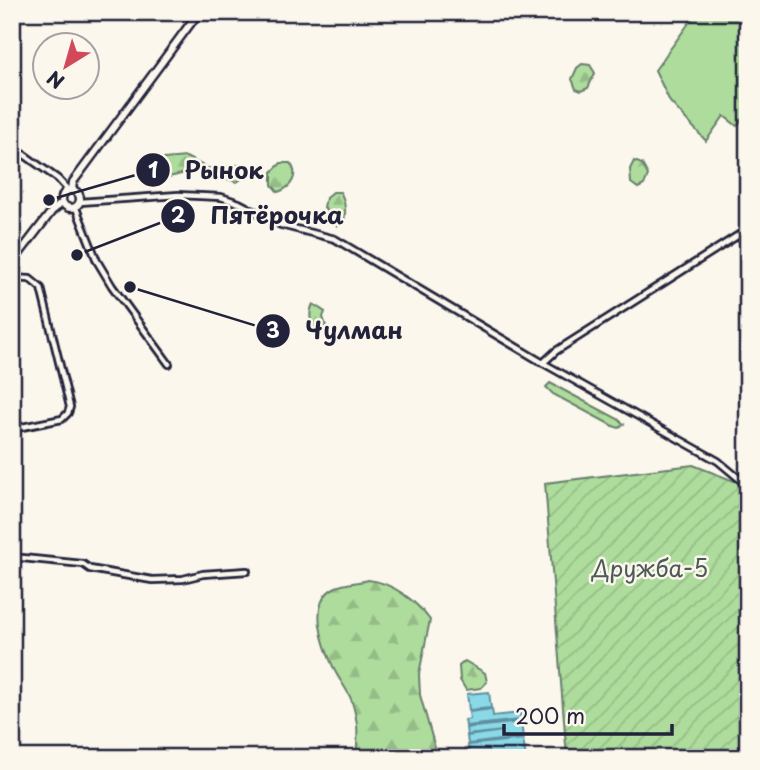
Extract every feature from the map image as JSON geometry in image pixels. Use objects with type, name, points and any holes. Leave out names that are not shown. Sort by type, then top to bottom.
[{"type":"street","points":[[12,18],[16,12]]},
{"type":"street","points":[[199,12],[73,182],[70,190],[62,196],[62,203],[68,209],[78,205],[178,195],[205,195],[230,200],[281,225],[335,239],[543,363],[718,461],[748,486]]},
{"type":"street","points":[[12,146],[79,194],[78,205],[97,261],[169,364]]},
{"type":"street","points":[[12,263],[52,211],[62,203]]},
{"type":"street","points":[[543,363],[556,351],[748,229]]},
{"type":"street","points":[[12,278],[30,278],[41,288],[70,407],[62,419],[12,429]]},
{"type":"street","points":[[12,557],[83,564],[90,569],[152,580],[247,571]]},
{"type":"street","points":[[12,615],[12,657]]},
{"type":"green space","points":[[697,12],[748,12],[748,111],[737,126],[724,116],[706,141],[670,102],[655,70]]},
{"type":"green space","points":[[582,64],[590,65],[595,73],[588,88],[581,91],[576,89],[572,79]]},
{"type":"green space","points":[[186,157],[207,168],[238,165],[244,171],[244,177],[237,182],[203,171],[168,177],[149,172],[153,164],[164,159]]},
{"type":"green space","points":[[634,161],[642,164],[648,175],[644,185],[638,188],[631,183],[630,169]]},
{"type":"green space","points":[[281,163],[290,163],[294,176],[290,184],[278,192],[272,185],[272,172]]},
{"type":"green space","points":[[333,192],[340,192],[345,207],[343,223],[337,226],[324,207],[326,198]]},
{"type":"green space","points":[[313,304],[325,312],[323,317],[326,326],[319,331],[311,325],[310,313]]},
{"type":"green space","points":[[550,383],[624,424],[619,428],[613,426],[553,394],[546,387]]},
{"type":"green space","name":"Дружба-5","points":[[693,465],[737,482],[748,499],[748,758],[567,758],[545,483]]},
{"type":"green space","points":[[368,580],[386,584],[403,594],[430,620],[419,674],[420,695],[438,758],[356,758],[357,729],[354,707],[327,651],[319,614],[321,603],[336,587]]},
{"type":"green space","points":[[465,661],[485,673],[487,682],[481,688],[466,690],[460,680],[459,666]]},
{"type":"water","points":[[489,692],[491,708],[469,710],[467,694]]},
{"type":"water","points":[[492,709],[493,716],[520,713],[521,720],[466,726],[465,720],[470,719],[469,712]]},
{"type":"water","points":[[521,722],[523,737],[468,744],[467,736],[503,731],[467,735],[466,728]]},
{"type":"water","points":[[523,739],[526,758],[470,758],[468,745]]},
{"type":"place","name":"Рынок","points":[[49,200]]},
{"type":"place","name":"Пятёрочка","points":[[77,255]]},
{"type":"place","name":"Чулман","points":[[130,287]]}]
